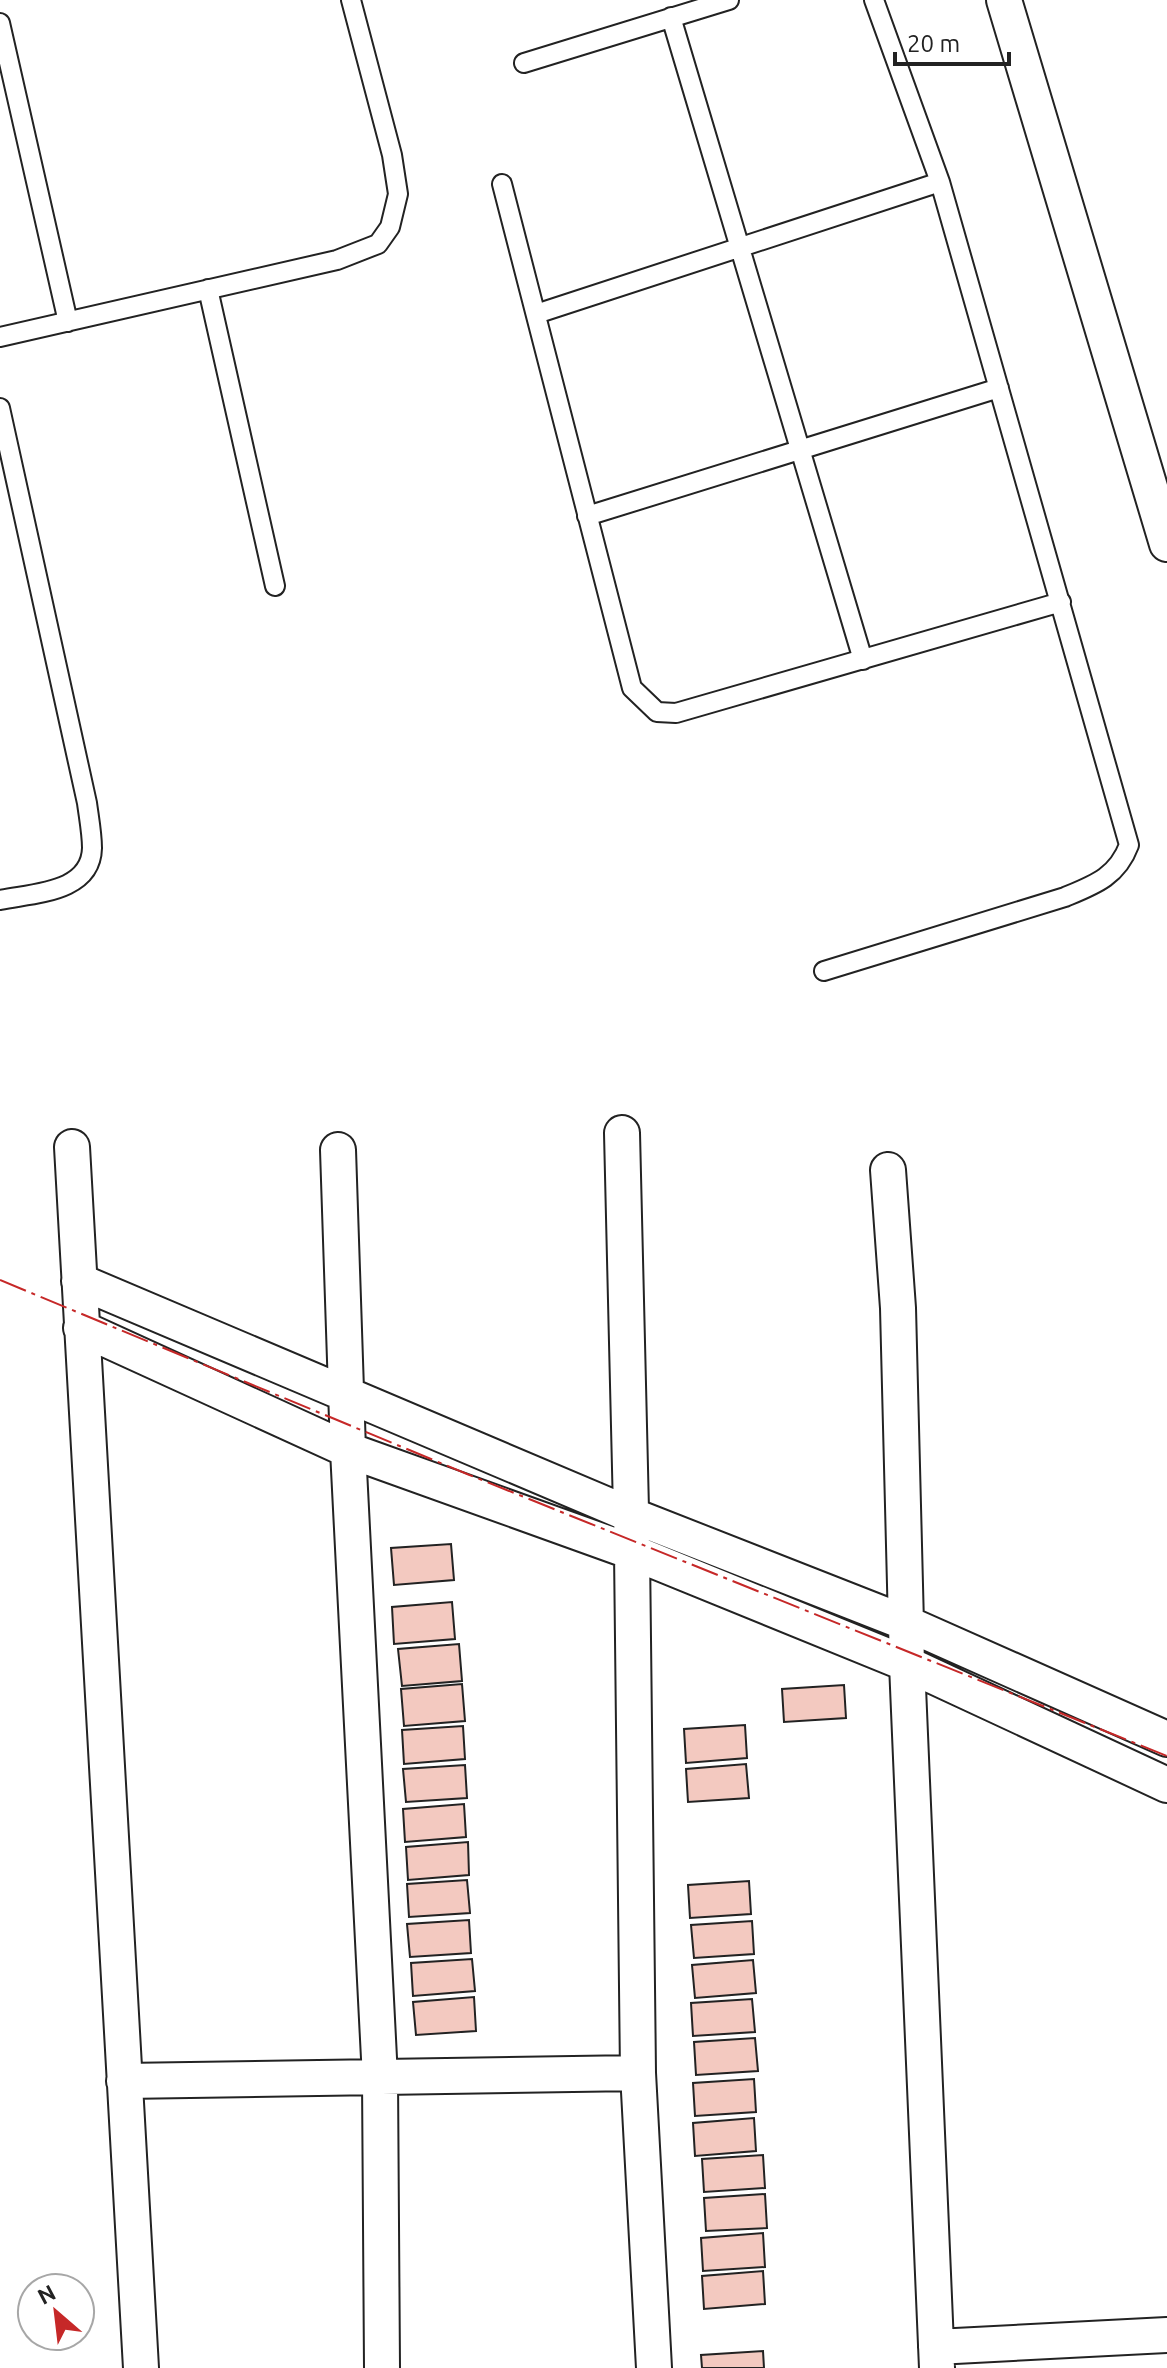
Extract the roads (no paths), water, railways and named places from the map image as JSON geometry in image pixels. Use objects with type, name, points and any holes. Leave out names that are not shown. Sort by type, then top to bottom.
[{"type":"street","points":[[1004,0],[1167,544]]},
{"type":"street","points":[[622,1133],[632,1552],[638,2073],[654,2368]]},
{"type":"street","points":[[72,1147],[141,2368]]},
{"type":"street","points":[[338,1150],[348,1450],[380,2078],[382,2368]]},
{"type":"street","points":[[888,1170],[898,1308],[907,1664],[936,2357],[1167,2335]]},
{"type":"street","points":[[79,1281],[631,1515],[906,1623],[1167,1739]]},
{"type":"street","points":[[81,1328],[348,1450],[632,1552],[907,1664],[1167,1785]]},
{"type":"street","points":[[124,2081],[638,2073]]},
{"type":"lane","points":[[0,337],[337,260],[378,244],[390,227],[398,194],[392,155],[351,0]]},
{"type":"lane","points":[[524,63],[729,0]]},
{"type":"lane","points":[[824,971],[1065,897],[1104,881],[1122,863],[1129,845],[940,182],[874,0]]},
{"type":"lane","points":[[671,17],[863,660]]},
{"type":"lane","points":[[0,23],[68,322]]},
{"type":"lane","points":[[536,314],[940,182]]},
{"type":"lane","points":[[502,184],[632,688],[657,712],[676,713],[1061,602]]},
{"type":"lane","points":[[208,289],[275,586]]},
{"type":"lane","points":[[587,516],[999,388]]},
{"type":"lane","points":[[0,408],[87,803],[92,851],[84,874],[71,885],[0,900]]}]
